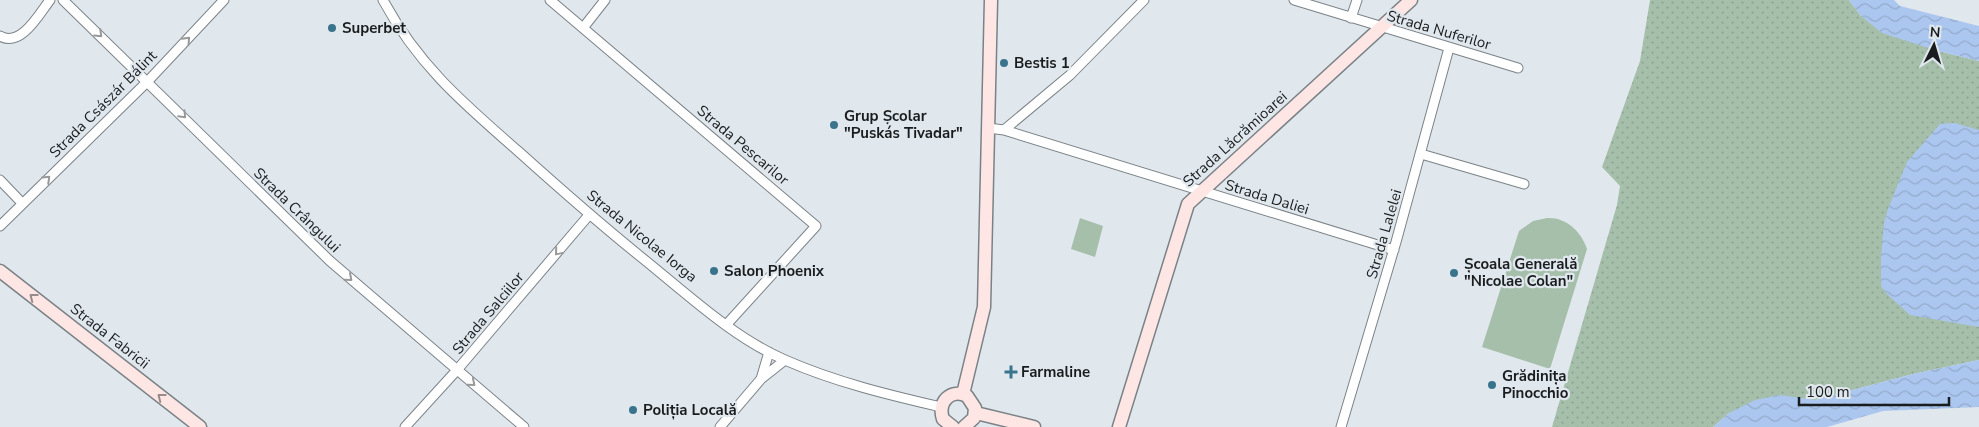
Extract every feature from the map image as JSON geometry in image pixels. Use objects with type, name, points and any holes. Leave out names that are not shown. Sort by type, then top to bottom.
[{"type":"main road","points":[[963,394],[984,307],[991,0]]},
{"type":"main road","name":"Strada Lăcrămioarei","points":[[1118,427],[1183,214],[1188,204],[1410,0]]},
{"type":"main road","name":"Strada Fabricii","points":[[0,271],[198,426]]},
{"type":"main road","points":[[952,427],[943,419],[941,407],[943,402],[952,394],[963,394],[971,399],[976,413],[971,422],[964,427]]},
{"type":"main road","points":[[976,413],[1034,427]]},
{"type":"street","points":[[0,36],[11,39],[20,36],[50,0]]},
{"type":"street","name":"Strada Crângului","points":[[64,0],[148,81],[248,183],[330,261],[524,427]]},
{"type":"street","name":"Strada Császár Bálint","points":[[0,226],[148,81],[224,0]]},
{"type":"street","name":"Strada Nicolae Iorga","points":[[383,0],[412,48],[466,106],[590,215],[727,324],[785,360],[851,384],[941,407]]},
{"type":"street","name":"Strada Pescarilor","points":[[550,0],[816,226],[727,324]]},
{"type":"street","points":[[584,28],[605,0]]},
{"type":"street","points":[[1004,130],[1070,75],[1144,0]]},
{"type":"street","name":"Strada Nuferilor","points":[[1294,0],[1381,28],[1518,68]]},
{"type":"street","points":[[1351,18],[1357,0]]},
{"type":"street","name":"Strada Lalelei","points":[[1341,427],[1394,250],[1449,48]]},
{"type":"street","name":"Strada Daliei","points":[[988,128],[1004,130],[1394,250]]},
{"type":"street","points":[[1421,154],[1524,184]]},
{"type":"street","points":[[0,180],[22,204]]},
{"type":"street","name":"Strada Salciilor","points":[[405,427],[457,370],[590,215]]},
{"type":"street","points":[[761,379],[770,352]]},
{"type":"street","points":[[720,427],[761,379],[785,360]]},
{"type":"green space","points":[[1650,0],[1849,0],[1861,16],[1911,41],[1938,51],[1979,61],[1979,360],[1913,374],[1815,400],[1800,399],[1729,413],[1713,427],[1552,427],[1617,205],[1620,186],[1602,167],[1640,61]]},
{"type":"green space","points":[[1080,218],[1103,226],[1095,257],[1071,249]]},
{"type":"green space","points":[[1554,218],[1572,226],[1581,236],[1587,249],[1550,369],[1482,347],[1519,231],[1533,221]]},
{"type":"water","points":[[1849,0],[1894,0],[1900,6],[1979,26],[1979,61],[1938,51],[1882,33],[1861,16]]},
{"type":"water","points":[[1954,123],[1979,130],[1979,327],[1910,315],[1881,286],[1884,223],[1907,162],[1940,124]]},
{"type":"water","points":[[1979,360],[1979,407],[1883,411],[1827,427],[1713,427],[1729,413],[1755,400],[1780,395],[1815,400],[1913,374]]},
{"type":"place","name":"Superbet","points":[[332,28]]},
{"type":"place","name":"Bestis 1","points":[[1004,63]]},
{"type":"place","name":"Grup Școlar \"Puskás Tivadar\"","points":[[834,125]]},
{"type":"place","name":"Salon Phoenix","points":[[714,271]]},
{"type":"place","name":"Școala Generală \"Nicolae Colan\"","points":[[1454,273]]},
{"type":"place","name":"Farmaline","points":[[1011,372]]},
{"type":"place","name":"Grădinița Pinocchio","points":[[1492,385]]},
{"type":"place","name":"Poliția Locală","points":[[633,410]]}]
